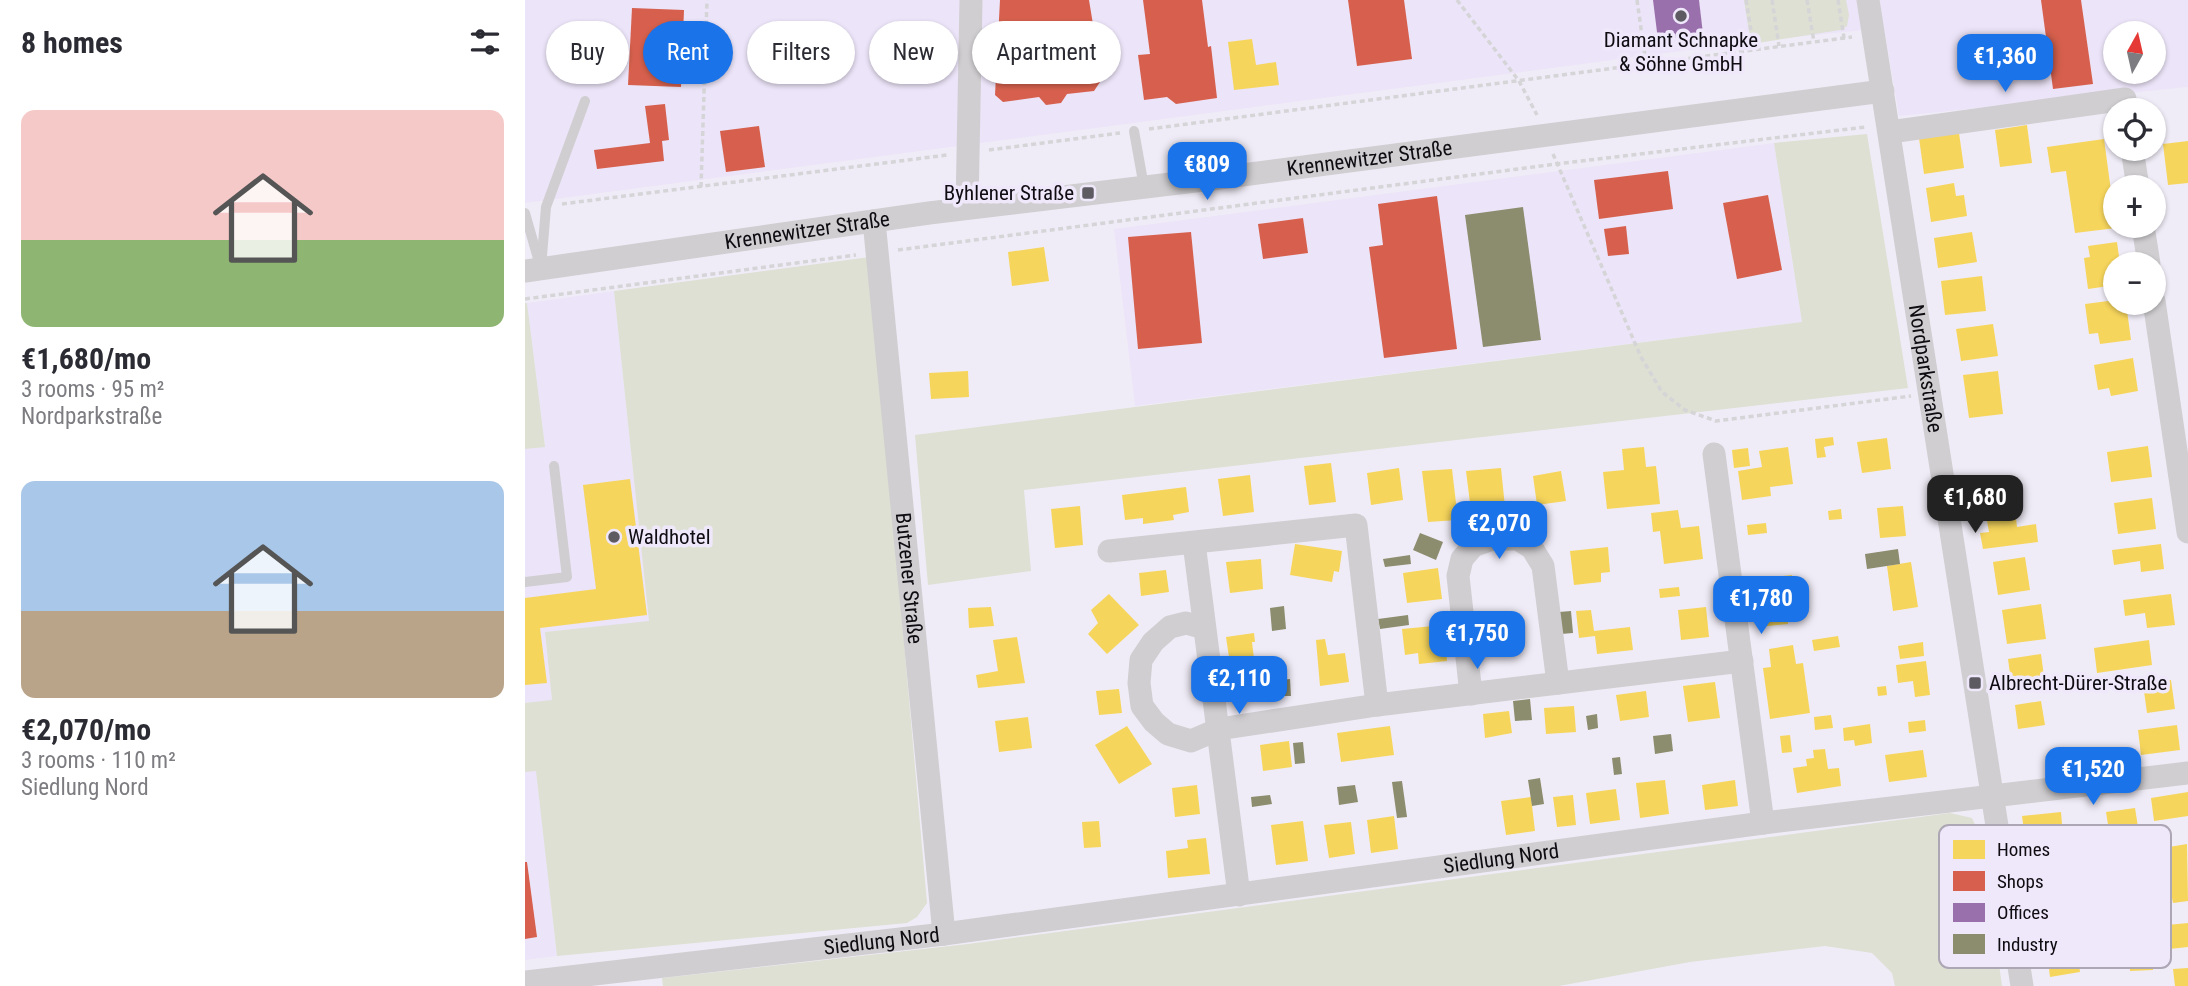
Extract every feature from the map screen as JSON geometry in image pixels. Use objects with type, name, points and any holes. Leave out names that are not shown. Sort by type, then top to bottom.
[{"type":"street","points":[[967,208],[971,0]]},
{"type":"street","name":"Nordparkstraße","points":[[1868,0],[1997,825]]},
{"type":"street","name":"Krennewitzer Straße","points":[[533,270],[874,220],[1883,91]]},
{"type":"street","points":[[1890,128],[2103,102]]},
{"type":"street","name":"Butzener Straße","points":[[874,220],[944,934]]},
{"type":"street","points":[[2156,315],[2188,532]]},
{"type":"street","points":[[1714,454],[1763,823]]},
{"type":"street","points":[[1109,551],[1356,525],[1377,705]]},
{"type":"street","points":[[1471,694],[1458,576],[1462,559],[1472,546],[1493,539],[1518,539],[1532,548],[1543,566],[1558,684]]},
{"type":"street","points":[[1194,543],[1239,895]]},
{"type":"street","points":[[1204,628],[1187,622],[1170,627],[1153,642],[1142,660],[1139,682],[1142,706],[1154,722],[1168,734],[1191,741],[1219,729],[1377,705],[1742,662]]},
{"type":"street","points":[[1993,797],[2188,773]]},
{"type":"street","name":"Siedlung Nord","points":[[525,982],[575,981],[1239,895],[1763,823],[1993,797]]},
{"type":"street","name":"Nordparkstraße","points":[[2019,968],[2022,986]]},
{"type":"lane","points":[[533,270],[546,206],[585,101]]},
{"type":"lane","points":[[1134,131],[1144,187]]},
{"type":"lane","points":[[525,213],[533,270]]},
{"type":"lane","points":[[525,582],[567,577],[554,466]]},
{"type":"path","points":[[701,187],[707,0]]},
{"type":"path","points":[[1457,0],[1519,81],[1548,135],[1556,164],[1641,357],[1663,392],[1685,410],[1716,421],[1931,393]]},
{"type":"path","points":[[1637,0],[1646,64]]},
{"type":"path","points":[[1746,0],[1754,50]]},
{"type":"path","points":[[1772,0],[1779,47]]},
{"type":"path","points":[[1807,0],[1814,42]]},
{"type":"path","points":[[1838,0],[1844,38]]},
{"type":"path","points":[[546,206],[1874,35]]},
{"type":"path","points":[[525,299],[1556,164],[1890,128]]},
{"type":"shaded area","points":[[525,0],[2188,0],[2188,87],[1899,116],[1884,28],[1757,41],[525,203]]},
{"type":"shaded area","points":[[1744,0],[1846,0],[1849,15],[1847,26],[1840,30],[1751,44]]},
{"type":"shaded area","points":[[1867,134],[1908,388],[1024,490],[1031,571],[928,585],[915,435],[1802,322],[1774,143]]},
{"type":"shaded area","points":[[1774,143],[1802,322],[1135,406],[1114,229]]},
{"type":"shaded area","points":[[870,257],[927,903],[917,917],[907,923],[557,956],[536,771],[525,772],[525,703],[552,700],[545,632],[649,621],[614,291]]},
{"type":"shaded area","points":[[614,291],[649,622],[545,632],[552,701],[525,703],[525,449],[545,446],[527,303]]},
{"type":"shaded area","points":[[525,303],[545,447],[525,449]]},
{"type":"shaded area","points":[[536,770],[557,956],[525,960],[525,772]]},
{"type":"shaded area","points":[[1950,813],[1972,818],[1975,825],[1939,825],[1939,968],[2000,968],[2002,986],[1895,986],[1892,973],[1872,953],[1825,946],[1690,962],[1559,986],[663,986],[662,978],[968,944]]},
{"type":"building: Homes","points":[[1252,39],[1256,65],[1276,62],[1279,85],[1234,90],[1228,42]]},
{"type":"building: Homes","points":[[2027,125],[2032,163],[2000,167],[1995,130]]},
{"type":"building: Homes","points":[[1959,133],[1964,168],[1924,174],[1919,138]]},
{"type":"building: Homes","points":[[2103,139],[2103,161],[2107,161],[2109,175],[2103,175],[2103,230],[2075,233],[2066,171],[2051,173],[2047,147]]},
{"type":"building: Homes","points":[[2188,141],[2188,183],[2168,185],[2166,144]]},
{"type":"building: Homes","points":[[1954,183],[1956,196],[1964,195],[1967,216],[1931,222],[1926,188]]},
{"type":"building: Homes","points":[[1972,232],[1977,262],[1938,268],[1934,238]]},
{"type":"building: Homes","points":[[2117,242],[2118,252],[2103,252],[2103,287],[2088,289],[2084,258],[2090,257],[2088,246]]},
{"type":"building: Homes","points":[[1044,247],[1049,281],[1012,286],[1008,252]]},
{"type":"building: Homes","points":[[1982,276],[1986,311],[1945,315],[1941,281]]},
{"type":"building: Homes","points":[[2103,302],[2103,315],[2128,315],[2131,340],[2100,344],[2098,333],[2089,334],[2085,304]]},
{"type":"building: Homes","points":[[1993,324],[1998,356],[1961,361],[1956,329]]},
{"type":"building: Homes","points":[[2133,358],[2138,391],[2111,396],[2109,388],[2098,390],[2094,365]]},
{"type":"building: Homes","points":[[968,371],[969,397],[931,399],[929,373]]},
{"type":"building: Homes","points":[[1998,371],[2003,414],[1969,418],[1963,375]]},
{"type":"building: Homes","points":[[1833,437],[1834,445],[1824,447],[1826,457],[1817,458],[1815,439]]},
{"type":"building: Homes","points":[[1887,438],[1891,469],[1862,473],[1857,442]]},
{"type":"building: Homes","points":[[2148,446],[2152,477],[2111,482],[2107,452]]},
{"type":"building: Homes","points":[[1644,447],[1646,467],[1656,466],[1660,504],[1607,509],[1603,472],[1624,470],[1622,449]]},
{"type":"building: Homes","points":[[1788,447],[1793,484],[1770,487],[1771,496],[1742,500],[1738,471],[1762,467],[1759,451]]},
{"type":"building: Homes","points":[[1748,448],[1750,466],[1734,468],[1732,450]]},
{"type":"building: Homes","points":[[1331,463],[1336,502],[1309,505],[1304,466]]},
{"type":"building: Homes","points":[[1399,468],[1403,500],[1371,505],[1367,473]]},
{"type":"building: Homes","points":[[1501,468],[1505,507],[1471,511],[1466,471]]},
{"type":"building: Homes","points":[[1452,469],[1458,520],[1428,522],[1422,471]]},
{"type":"building: Homes","points":[[1561,471],[1566,501],[1537,505],[1533,476]]},
{"type":"building: Homes","points":[[1250,475],[1254,512],[1223,516],[1218,479]]},
{"type":"building: Homes","name":"Waldhotel","points":[[630,479],[647,615],[540,628],[547,683],[525,685],[525,598],[596,589],[583,485]]},
{"type":"building: Homes","points":[[1186,487],[1189,512],[1173,515],[1174,520],[1143,524],[1143,518],[1125,520],[1122,495]]},
{"type":"building: Homes","points":[[2152,498],[2156,529],[2118,534],[2114,503]]},
{"type":"building: Homes","points":[[1080,506],[1083,545],[1055,548],[1051,509]]},
{"type":"building: Homes","points":[[1903,506],[1906,536],[1880,538],[1877,508]]},
{"type":"building: Homes","points":[[1841,509],[1842,519],[1829,520],[1828,511]]},
{"type":"building: Homes","points":[[1678,510],[1681,528],[1699,526],[1703,559],[1664,564],[1660,531],[1653,532],[1651,513]]},
{"type":"building: Homes","points":[[2016,518],[2017,527],[2036,524],[2038,542],[1983,549],[1980,533],[1989,532],[1987,521]]},
{"type":"building: Homes","points":[[1766,523],[1767,533],[1748,535],[1747,525]]},
{"type":"building: Homes","points":[[1295,544],[1342,551],[1339,572],[1334,571],[1332,582],[1290,575]]},
{"type":"building: Homes","points":[[2161,544],[2164,569],[2141,572],[2140,561],[2114,565],[2112,550]]},
{"type":"building: Homes","points":[[1608,547],[1610,572],[1601,573],[1601,582],[1574,585],[1570,551]]},
{"type":"building: Homes","points":[[2025,557],[2030,590],[1998,595],[1993,562]]},
{"type":"building: Homes","points":[[1261,559],[1263,589],[1230,593],[1226,562]]},
{"type":"building: Homes","points":[[1911,562],[1918,607],[1893,611],[1887,566]]},
{"type":"building: Homes","points":[[1438,568],[1442,599],[1407,603],[1403,573]]},
{"type":"building: Homes","points":[[1166,570],[1169,592],[1141,596],[1139,573]]},
{"type":"building: Homes","points":[[1792,575],[1795,595],[1785,597],[1788,624],[1758,627],[1754,579]]},
{"type":"building: Homes","points":[[1679,587],[1680,596],[1660,598],[1659,589]]},
{"type":"building: Homes","points":[[1109,594],[1139,625],[1107,654],[1088,634],[1098,623],[1091,610]]},
{"type":"building: Homes","points":[[2171,594],[2175,625],[2147,628],[2145,613],[2125,616],[2123,600]]},
{"type":"building: Homes","points":[[2041,604],[2046,639],[2007,644],[2002,610]]},
{"type":"building: Homes","points":[[991,607],[994,626],[969,628],[968,608]]},
{"type":"building: Homes","points":[[1706,607],[1709,637],[1681,640],[1678,610]]},
{"type":"building: Homes","points":[[1591,610],[1594,631],[1630,627],[1633,650],[1597,654],[1595,636],[1579,638],[1576,611]]},
{"type":"building: Homes","points":[[1444,625],[1447,661],[1419,664],[1418,653],[1405,655],[1402,629]]},
{"type":"building: Homes","points":[[1254,633],[1255,642],[1252,642],[1255,667],[1246,668],[1248,682],[1233,684],[1226,637]]},
{"type":"building: Homes","points":[[1838,636],[1840,647],[1814,651],[1812,640]]},
{"type":"building: Homes","points":[[1017,637],[1025,683],[978,688],[976,675],[998,671],[993,640]]},
{"type":"building: Homes","points":[[1325,639],[1328,655],[1345,653],[1349,682],[1320,686],[1316,640]]},
{"type":"building: Homes","points":[[2149,640],[2152,665],[2097,673],[2094,648]]},
{"type":"building: Homes","points":[[1923,642],[1924,656],[1900,659],[1898,646]]},
{"type":"building: Homes","points":[[1793,645],[1796,664],[1803,663],[1810,713],[1770,719],[1763,668],[1771,667],[1769,649]]},
{"type":"building: Homes","points":[[2041,654],[2045,684],[2012,689],[2008,659]]},
{"type":"building: Homes","points":[[1926,661],[1930,695],[1915,697],[1913,681],[1898,683],[1896,665]]},
{"type":"building: Homes","points":[[2171,680],[2175,709],[2147,713],[2143,684]]},
{"type":"building: Homes","points":[[1715,682],[1720,718],[1688,722],[1683,686]]},
{"type":"building: Homes","points":[[1886,686],[1887,695],[1878,696],[1877,687]]},
{"type":"building: Homes","points":[[1119,689],[1122,713],[1099,715],[1096,691]]},
{"type":"building: Homes","points":[[1646,691],[1649,717],[1620,721],[1616,695]]},
{"type":"building: Homes","points":[[2041,701],[2045,725],[2018,729],[2015,705]]},
{"type":"building: Homes","points":[[1574,706],[1576,732],[1546,734],[1544,708]]},
{"type":"building: Homes","points":[[1509,711],[1512,733],[1485,738],[1483,714]]},
{"type":"building: Homes","points":[[1831,715],[1833,728],[1815,730],[1814,717]]},
{"type":"building: Homes","points":[[1028,717],[1032,748],[999,752],[995,721]]},
{"type":"building: Homes","points":[[1925,720],[1926,731],[1909,733],[1908,722]]},
{"type":"building: Homes","points":[[1870,724],[1872,743],[1855,746],[1854,740],[1844,741],[1843,728]]},
{"type":"building: Homes","points":[[2177,725],[2180,750],[2141,755],[2138,730]]},
{"type":"building: Homes","points":[[1127,726],[1152,764],[1119,784],[1095,745]]},
{"type":"building: Homes","points":[[1390,726],[1394,755],[1341,762],[1337,733]]},
{"type":"building: Homes","points":[[1790,735],[1792,752],[1782,753],[1780,736]]},
{"type":"building: Homes","points":[[1289,741],[1292,767],[1263,771],[1260,745]]},
{"type":"building: Homes","points":[[1825,749],[1828,769],[1839,768],[1841,786],[1797,793],[1793,768],[1807,766],[1806,759],[1814,758],[1813,750]]},
{"type":"building: Homes","points":[[1923,750],[1927,777],[1889,782],[1885,755]]},
{"type":"building: Homes","points":[[1665,780],[1669,814],[1640,818],[1636,783]]},
{"type":"building: Homes","points":[[1735,780],[1738,806],[1705,810],[1702,785]]},
{"type":"building: Homes","points":[[1197,785],[1200,814],[1175,817],[1172,788]]},
{"type":"building: Homes","points":[[1616,789],[1620,820],[1590,824],[1586,793]]},
{"type":"building: Homes","points":[[2188,792],[2188,816],[2154,821],[2151,798]]},
{"type":"building: Homes","points":[[1573,795],[1576,825],[1557,827],[1553,797]]},
{"type":"building: Homes","points":[[1531,797],[1535,831],[1506,835],[1501,801]]},
{"type":"building: Homes","points":[[2135,808],[2138,825],[2108,825],[2106,812]]},
{"type":"building: Homes","points":[[2061,812],[2062,825],[2023,825],[2022,816]]},
{"type":"building: Homes","points":[[1394,816],[1398,849],[1371,853],[1367,820]]},
{"type":"building: Homes","points":[[1099,821],[1101,847],[1084,848],[1082,822]]},
{"type":"building: Homes","points":[[1303,821],[1308,861],[1276,865],[1271,825]]},
{"type":"building: Homes","points":[[1351,822],[1355,854],[1329,858],[1324,825]]},
{"type":"building: Homes","points":[[1206,838],[1210,874],[1168,878],[1166,851],[1188,848],[1187,840]]},
{"type":"building: Homes","points":[[2187,844],[2188,901],[2173,903],[2171,847]]},
{"type":"building: Homes","points":[[2188,923],[2188,947],[2171,949],[2171,925]]},
{"type":"building: Homes","points":[[2049,968],[2080,968],[2080,972],[2050,977]]},
{"type":"building: Homes","points":[[2130,968],[2153,968],[2153,970],[2130,971]]},
{"type":"building: Homes","points":[[2188,968],[2188,986],[2175,986],[2173,969]]},
{"type":"building: Shops","points":[[1000,0],[1089,0],[1092,21],[999,21]]},
{"type":"building: Shops","points":[[1143,0],[1202,0],[1217,98],[1176,104],[1167,97],[1144,100],[1138,55],[1150,54]]},
{"type":"building: Shops","points":[[1348,0],[1404,0],[1412,59],[1357,66]]},
{"type":"building: Shops","points":[[2041,0],[2081,0],[2093,84],[2053,89]]},
{"type":"building: Shops","points":[[632,8],[684,10],[684,21],[643,21],[643,84],[681,84],[681,87],[628,85]]},
{"type":"building: Shops","points":[[996,84],[1099,84],[1094,91],[1067,94],[1061,103],[1046,105],[1039,97],[1003,102],[995,95]]},
{"type":"building: Shops","points":[[665,104],[669,140],[662,141],[664,161],[597,169],[594,150],[650,143],[645,106]]},
{"type":"building: Shops","points":[[759,126],[765,167],[726,172],[720,131]]},
{"type":"building: Shops","points":[[1668,171],[1673,209],[1599,219],[1594,180]]},
{"type":"building: Shops","points":[[1768,195],[1782,270],[1737,279],[1723,203]]},
{"type":"building: Shops","points":[[1437,196],[1457,349],[1384,358],[1369,247],[1383,245],[1378,204]]},
{"type":"building: Shops","points":[[1303,218],[1308,253],[1263,259],[1258,224]]},
{"type":"building: Shops","points":[[1626,226],[1629,254],[1608,256],[1604,229]]},
{"type":"building: Shops","points":[[1191,232],[1202,343],[1138,349],[1128,237]]},
{"type":"building: Shops","points":[[525,862],[537,937],[525,939]]},
{"type":"building: Offices","points":[[1653,0],[1699,0],[1703,34],[1658,40]]},
{"type":"building: Industry","points":[[1523,207],[1541,340],[1483,347],[1465,215]]},
{"type":"building: Industry","points":[[1420,533],[1443,542],[1436,560],[1413,550]]},
{"type":"building: Industry","points":[[1898,549],[1900,564],[1867,569],[1865,554]]},
{"type":"building: Industry","points":[[1410,555],[1411,564],[1385,567],[1383,559]]},
{"type":"building: Industry","points":[[1284,606],[1286,629],[1272,631],[1270,608]]},
{"type":"building: Industry","points":[[1571,611],[1573,633],[1561,634],[1559,612]]},
{"type":"building: Industry","points":[[1408,615],[1409,625],[1380,629],[1378,619]]},
{"type":"building: Industry","points":[[1290,679],[1291,696],[1282,696],[1280,680]]},
{"type":"building: Industry","points":[[1530,699],[1532,720],[1515,721],[1513,701]]},
{"type":"building: Industry","points":[[1597,714],[1598,728],[1588,730],[1586,716]]},
{"type":"building: Industry","points":[[1671,734],[1673,751],[1655,754],[1653,736]]},
{"type":"building: Industry","points":[[1303,742],[1305,763],[1295,764],[1293,743]]},
{"type":"building: Industry","points":[[1620,757],[1622,774],[1614,775],[1612,758]]},
{"type":"building: Industry","points":[[1540,778],[1544,804],[1532,806],[1528,780]]},
{"type":"building: Industry","points":[[1402,781],[1407,817],[1397,818],[1392,782]]},
{"type":"building: Industry","points":[[1355,785],[1358,802],[1339,805],[1337,787]]},
{"type":"building: Industry","points":[[1270,795],[1272,804],[1252,807],[1251,797]]},
{"type":"place","name":"Diamant Schnapke & Söhne GmbH","points":[[1681,16]]},
{"type":"place","name":"Byhlener Straße","points":[[1088,193]]},
{"type":"place","name":"Waldhotel","points":[[614,537]]},
{"type":"place","name":"Albrecht-Dürer-Straße","points":[[1975,683]]}]
